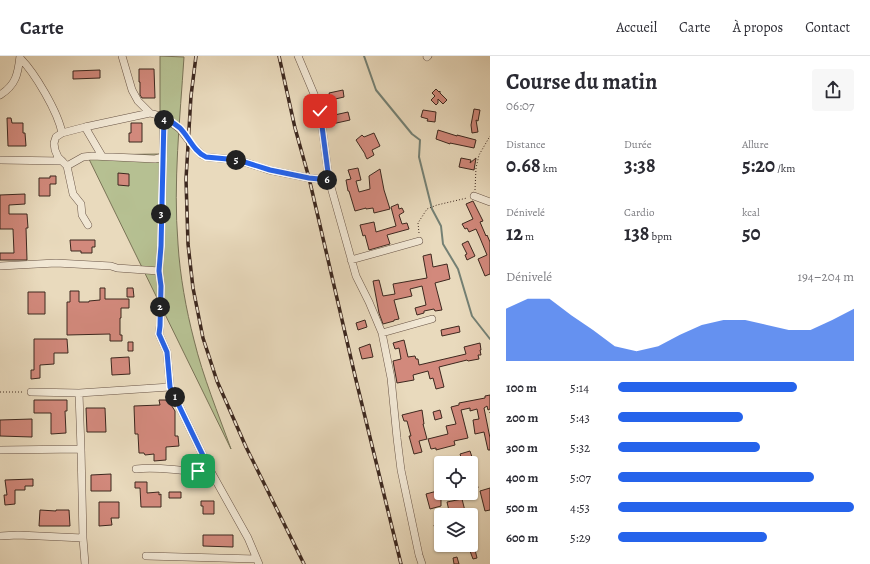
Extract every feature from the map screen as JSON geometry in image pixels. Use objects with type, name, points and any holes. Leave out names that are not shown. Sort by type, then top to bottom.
[{"type":"street","points":[[122,56],[132,90],[138,100],[150,113]]},
{"type":"street","points":[[298,56],[320,111],[329,180],[351,260],[356,276],[382,333],[391,378],[401,470],[422,564]]},
{"type":"street","points":[[0,95],[9,89],[15,81],[20,57]]},
{"type":"street","points":[[20,57],[42,88],[57,116],[62,133]]},
{"type":"street","points":[[88,225],[82,215],[81,204],[73,194],[64,164],[58,157],[54,143],[56,137],[62,133],[85,127],[150,113],[164,117],[180,129],[193,146],[206,157],[238,160],[276,171],[309,178],[329,180]]},
{"type":"street","points":[[146,556],[258,561],[248,538],[210,470],[170,387],[167,352],[159,334],[161,286],[159,271],[164,117]]},
{"type":"street","points":[[85,127],[102,156]]},
{"type":"street","points":[[0,160],[64,164],[83,156],[163,158]]},
{"type":"street","points":[[474,196],[490,202]]},
{"type":"street","points":[[351,260],[420,240]]},
{"type":"street","points":[[0,266],[56,263],[111,266],[117,268],[159,271]]},
{"type":"street","points":[[382,333],[432,319]]},
{"type":"street","points":[[31,392],[79,394],[170,387]]},
{"type":"street","points":[[79,394],[85,564]]},
{"type":"street","points":[[0,450],[81,449]]},
{"type":"street","points":[[136,469],[210,470]]},
{"type":"street","points":[[0,536],[83,538]]},
{"type":"path","points":[[420,240],[418,224],[427,209],[437,204],[474,196],[476,168],[479,155],[490,136]]},
{"type":"path","points":[[0,392],[31,392]]},
{"type":"green space","points":[[160,56],[184,57],[176,197],[180,268],[191,328],[198,354],[231,449],[87,155],[160,154]]},
{"type":"building","points":[[139,69],[154,69],[155,98],[142,98],[140,95]]},
{"type":"building","points":[[100,70],[100,78],[73,79],[73,71]]},
{"type":"building","points":[[436,89],[439,92],[440,91],[440,93],[447,100],[443,104],[438,99],[438,103],[436,105],[431,100],[435,96],[432,93]]},
{"type":"building","points":[[343,90],[344,97],[331,100],[329,93]]},
{"type":"building","points":[[474,109],[480,110],[478,121],[476,120],[478,132],[472,133],[471,125]]},
{"type":"building","points":[[423,110],[436,112],[435,122],[427,121],[428,119],[421,117]]},
{"type":"building","points":[[348,112],[350,120],[332,124],[330,116]]},
{"type":"building","points":[[7,118],[11,118],[12,123],[23,123],[23,133],[25,133],[26,146],[8,146]]},
{"type":"building","points":[[131,123],[142,123],[142,142],[129,142]]},
{"type":"building","points":[[438,130],[476,140],[474,148],[450,144],[436,139]]},
{"type":"building","points":[[374,133],[380,146],[372,150],[374,155],[367,159],[356,140],[362,135],[364,137]]},
{"type":"building","points":[[461,158],[471,160],[470,163],[476,158],[474,170],[459,167]]},
{"type":"building","points":[[358,168],[361,180],[356,181],[359,192],[370,189],[369,176],[380,169],[384,190],[390,209],[374,213],[373,208],[355,211],[346,180],[351,179],[348,170]]},
{"type":"building","points":[[118,173],[129,174],[129,186],[118,185]]},
{"type":"building","points":[[50,176],[56,176],[56,184],[50,184],[50,196],[39,196],[39,178],[50,178]]},
{"type":"building","points":[[25,194],[25,204],[9,205],[9,214],[27,214],[27,260],[0,260],[0,253],[14,253],[13,229],[0,229],[0,195]]},
{"type":"building","points":[[473,201],[483,221],[480,222],[490,242],[490,274],[485,276],[478,259],[487,255],[480,238],[476,229],[469,232],[462,224],[473,219],[466,204]]},
{"type":"building","points":[[398,204],[399,209],[402,208],[404,212],[399,215],[402,224],[407,223],[409,229],[387,235],[390,244],[369,250],[365,235],[363,236],[360,225],[374,222],[376,232],[396,226],[391,207]]},
{"type":"building","points":[[70,240],[95,240],[95,247],[92,247],[92,253],[71,251]]},
{"type":"building","points":[[468,241],[475,256],[467,260],[465,255],[467,254],[462,244]]},
{"type":"building","points":[[431,254],[433,267],[447,264],[450,279],[435,283],[442,310],[435,311],[434,309],[424,311],[424,313],[417,315],[415,308],[426,305],[422,286],[410,289],[412,296],[394,300],[399,319],[383,324],[379,313],[373,281],[379,280],[383,296],[395,294],[393,284],[427,278],[423,256]]},
{"type":"building","points":[[100,288],[105,288],[105,299],[129,299],[129,308],[121,308],[120,335],[122,335],[122,341],[110,341],[110,334],[67,335],[67,302],[70,302],[70,291],[79,291],[79,302],[89,302],[100,300]]},
{"type":"building","points":[[127,288],[133,288],[134,297],[127,297]]},
{"type":"building","points":[[28,292],[45,292],[45,314],[28,314]]},
{"type":"building","points":[[365,320],[367,327],[358,330],[356,323]]},
{"type":"building","points":[[459,326],[460,332],[442,336],[441,330]]},
{"type":"building","points":[[34,339],[67,339],[68,353],[54,353],[54,364],[40,365],[40,378],[31,379],[31,370],[34,370]]},
{"type":"building","points":[[404,340],[408,357],[415,356],[416,359],[418,359],[419,365],[466,354],[464,347],[480,343],[481,355],[478,355],[479,359],[467,360],[439,367],[444,387],[436,389],[433,378],[430,379],[428,371],[413,375],[414,380],[397,383],[393,361],[401,359],[399,348],[395,349],[393,343]]},
{"type":"building","points":[[128,342],[133,342],[133,351],[128,351]]},
{"type":"building","points":[[370,344],[373,357],[362,359],[359,348]]},
{"type":"building","points":[[129,357],[130,374],[112,375],[111,358]]},
{"type":"building","points":[[490,395],[490,409],[488,410],[487,406],[484,408],[490,438],[490,450],[488,450],[484,432],[475,434],[473,420],[479,419],[477,409],[470,411],[470,408],[461,410],[468,438],[454,441],[455,445],[436,450],[436,448],[431,449],[428,439],[448,434],[446,426],[456,424],[451,407],[459,405],[459,403],[485,398],[485,396]]},
{"type":"building","points":[[34,400],[67,400],[67,411],[65,411],[66,433],[51,434],[51,413],[34,413]]},
{"type":"building","points":[[159,400],[168,400],[175,411],[175,436],[178,436],[179,446],[166,447],[166,460],[154,461],[154,454],[145,455],[144,453],[139,453],[138,434],[135,434],[134,406],[160,405]]},
{"type":"building","points":[[86,408],[105,408],[106,432],[87,432]]},
{"type":"building","points":[[422,410],[423,424],[427,439],[419,441],[422,452],[414,454],[407,421],[404,421],[402,415]]},
{"type":"building","points":[[440,410],[442,418],[435,420],[433,412]]},
{"type":"building","points":[[32,419],[32,437],[0,436],[0,420]]},
{"type":"building","points":[[470,451],[472,456],[461,456],[460,454]]},
{"type":"building","points":[[111,474],[111,491],[91,491],[91,475]]},
{"type":"building","points":[[33,479],[33,486],[25,486],[25,490],[15,490],[15,504],[5,505],[4,495],[7,495],[5,480]]},
{"type":"building","points":[[135,482],[147,482],[147,493],[159,492],[159,495],[161,494],[161,507],[141,507],[140,488],[135,488]]},
{"type":"building","points":[[490,488],[490,510],[485,511],[480,491]]},
{"type":"building","points":[[169,492],[181,492],[181,498],[169,498]]},
{"type":"building","points":[[434,492],[434,500],[441,500],[441,506],[430,509],[426,494]]},
{"type":"building","points":[[462,500],[464,508],[448,508],[447,502]]},
{"type":"building","points":[[201,501],[214,501],[214,514],[203,514],[203,506],[201,506]]},
{"type":"building","points":[[99,502],[119,502],[119,518],[111,518],[112,525],[99,526]]},
{"type":"building","points":[[40,510],[69,510],[70,526],[39,526]]},
{"type":"building","points":[[203,535],[233,535],[233,547],[203,546]]},
{"type":"building","points":[[470,552],[476,552],[477,558],[473,559]]},
{"type":"building","points":[[457,557],[459,564],[454,564],[453,558]]},
{"type":"waterway","points":[[364,56],[376,90],[412,134],[420,140],[419,157],[432,209],[441,226],[443,244],[458,269],[472,316],[490,339]]},
{"type":"railway","points":[[196,56],[191,96],[186,179],[188,244],[193,288],[203,338],[217,381],[246,447],[304,564]]},
{"type":"railway","points":[[279,56],[295,128],[309,178],[401,564]]},
{"type":"route","points":[[198,471],[210,470],[170,387],[167,352],[159,334],[161,286],[159,271],[164,117],[180,129],[193,146],[206,157],[238,160],[270,170],[309,178],[329,180],[320,111]]}]
